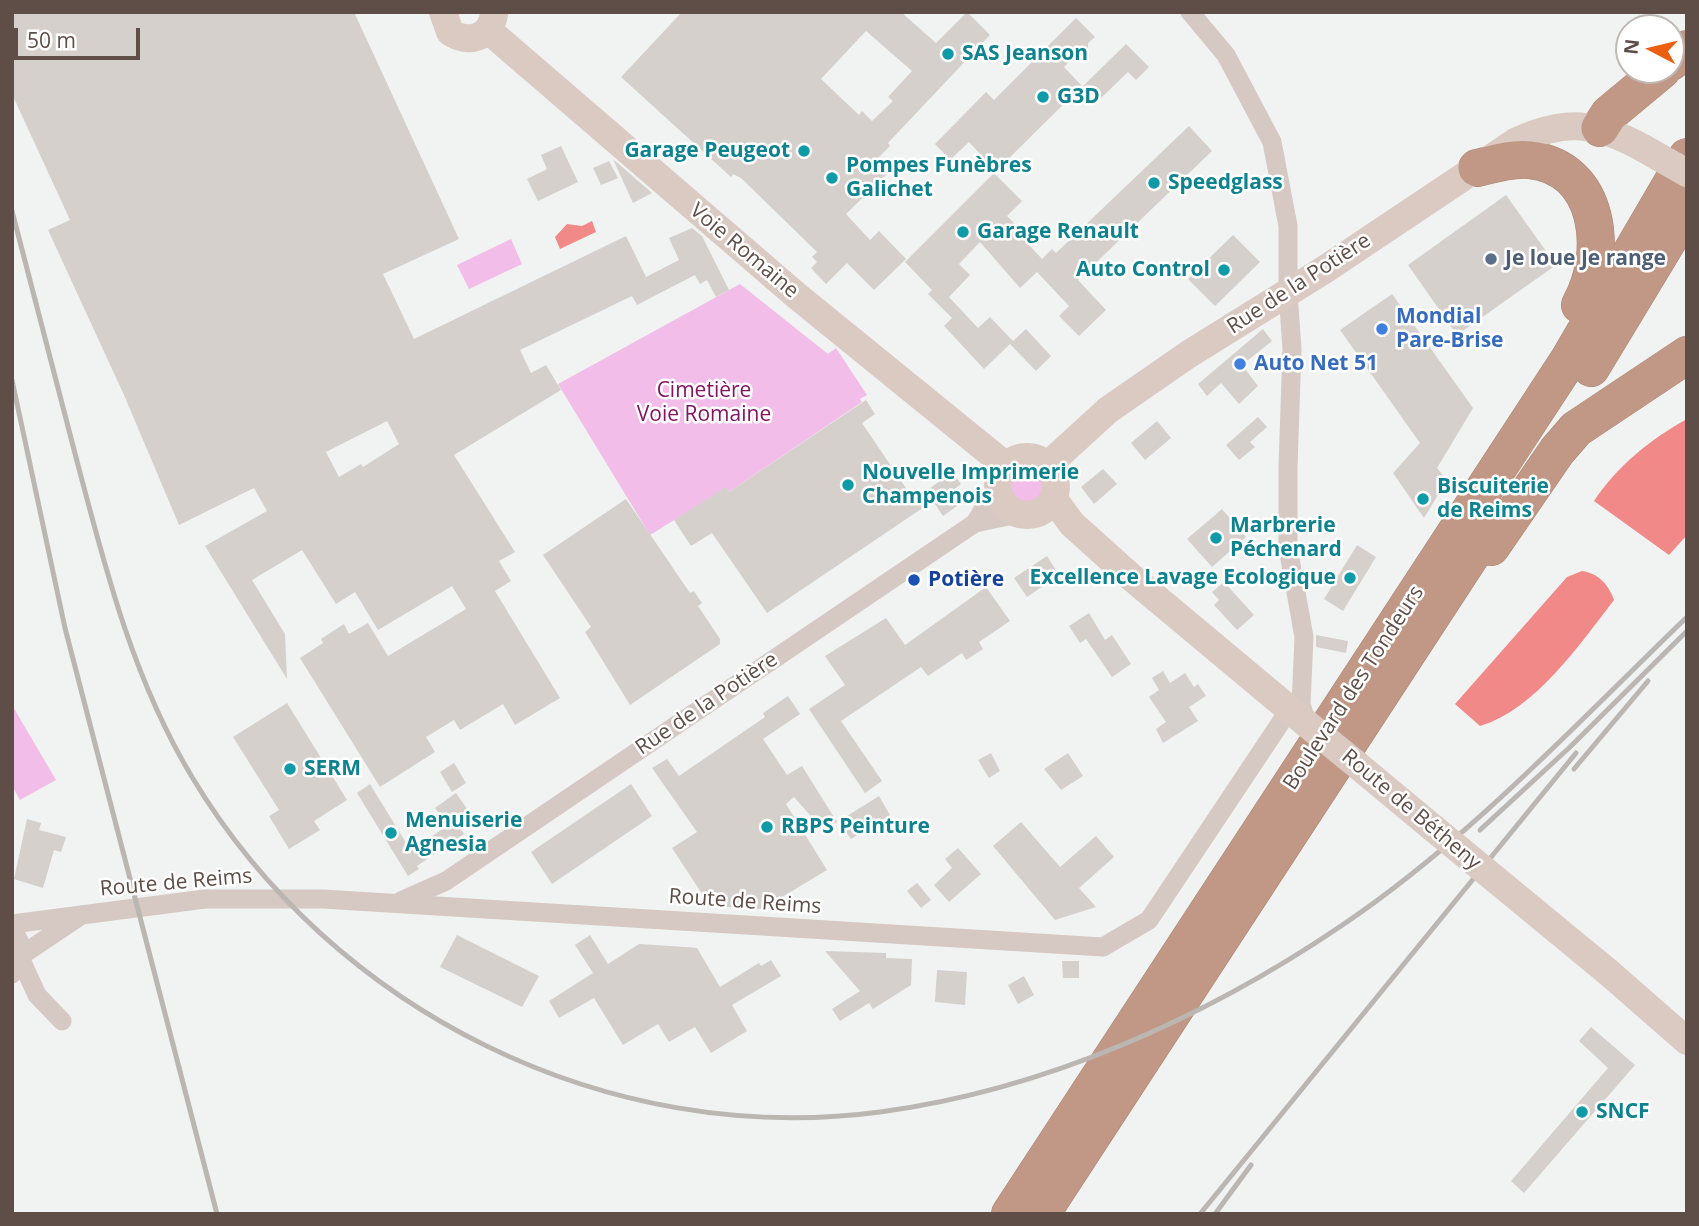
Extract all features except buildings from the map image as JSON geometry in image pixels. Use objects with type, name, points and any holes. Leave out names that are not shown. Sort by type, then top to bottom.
[{"type":"highway","points":[[1582,127],[1609,114],[1645,84]]},
{"type":"highway","name":"Boulevard des Tondeurs","points":[[1010,1214],[1568,360],[1687,157]]},
{"type":"highway","points":[[1462,522],[1592,284],[1598,254],[1590,207],[1576,183],[1552,165],[1528,159],[1477,168]]},
{"type":"highway","name":"Boulevard des Tondeurs","points":[[1041,1214],[1426,625],[1612,335],[1687,209]]},
{"type":"highway","points":[[1426,625],[1476,569],[1557,451],[1576,429],[1687,355]]},
{"type":"main road","points":[[443,12],[445,24],[457,36],[474,38],[491,21]]},
{"type":"main road","name":"Voie Romaine","points":[[491,21],[1001,476]]},
{"type":"main road","points":[[1582,127],[1643,148],[1687,173]]},
{"type":"main road","name":"Rue de la Potière","points":[[1048,465],[1108,411],[1189,354],[1288,293],[1517,141],[1544,129],[1582,127]]},
{"type":"main road","points":[[1022,456],[1040,460],[1048,465],[1056,481],[1036,508],[1005,506],[1001,476],[1022,456]]},
{"type":"main road","name":"Route de Bétheny","points":[[1036,508],[1072,524],[1298,717],[1608,972],[1687,1041]]},
{"type":"street","points":[[1190,12],[1226,55],[1272,142],[1288,226],[1288,293],[1293,349],[1288,548],[1304,637],[1298,717]]},
{"type":"street","name":"Rue de la Potière","points":[[400,901],[446,881],[975,523],[1001,476]]},
{"type":"street","points":[[975,523],[1036,508]]},
{"type":"street","name":"Route de Reims","points":[[12,924],[205,899],[296,898],[400,901],[1102,947],[1149,920],[1298,717]]},
{"type":"street","points":[[446,881],[448,906]]},
{"type":"street","name":"Route de Reims","points":[[19,963],[81,916]]},
{"type":"street","points":[[12,930],[21,945],[19,963],[37,995],[62,1021]]},
{"type":"street","points":[[12,986],[37,995]]},
{"type":"green space","points":[[511,239],[522,264],[469,289],[457,265]]},
{"type":"green space","name":"Cimetière Voie Romaine","points":[[740,284],[828,354],[836,348],[867,395],[860,399],[862,402],[729,492],[726,488],[650,535],[558,384]]},
{"type":"green space","points":[[1026,465],[1040,471],[1046,485],[1040,499],[1026,505],[1012,499],[1006,485],[1012,471]]},
{"type":"green space","points":[[12,705],[56,780],[20,800],[12,786]]},
{"type":"shaded area","points":[[592,221],[596,232],[560,249],[555,237],[567,224],[582,226]]},
{"type":"shaded area","points":[[1687,419],[1687,535],[1669,555],[1594,501],[1613,476],[1636,454]]},
{"type":"shaded area","points":[[1582,571],[1593,574],[1602,581],[1614,600],[1571,655],[1538,691],[1500,718],[1480,726],[1455,704],[1567,577]]},
{"type":"railway","points":[[12,211],[99,545],[138,664],[154,703],[192,777],[251,860],[321,934],[400,996],[487,1046],[580,1084],[678,1108],[778,1118],[880,1112],[942,1101],[1003,1087],[1063,1068],[1179,1019],[1289,960],[1388,892],[1477,819],[1687,617]]},
{"type":"railway","points":[[12,380],[65,628],[217,1214]]},
{"type":"railway","points":[[1480,830],[1570,747],[1687,631]]},
{"type":"railway","points":[[1574,769],[1648,681]]},
{"type":"railway","points":[[1200,1214],[1576,753]]},
{"type":"railway","points":[[1215,1214],[1251,1165]]},
{"type":"place","name":"SAS Jeanson","points":[[948,54]]},
{"type":"place","name":"G3D","points":[[1043,97]]},
{"type":"place","name":"Garage Peugeot","points":[[804,151]]},
{"type":"place","name":"Pompes Funèbres Galichet","points":[[832,178]]},
{"type":"place","name":"Speedglass","points":[[1154,183]]},
{"type":"place","name":"Garage Renault","points":[[963,232]]},
{"type":"place","name":"Je loue Je range","points":[[1491,259]]},
{"type":"place","name":"Auto Control","points":[[1224,270]]},
{"type":"place","name":"Mondial Pare-Brise","points":[[1382,329]]},
{"type":"place","name":"Auto Net 51","points":[[1240,364]]},
{"type":"place","name":"Nouvelle Imprimerie Champenois","points":[[848,485]]},
{"type":"place","name":"Biscuiterie de Reims","points":[[1423,499]]},
{"type":"place","name":"Marbrerie Péchenard","points":[[1216,538]]},
{"type":"place","name":"Excellence Lavage Ecologique","points":[[1350,578]]},
{"type":"place","name":"Potière","points":[[914,580]]},
{"type":"place","name":"SERM","points":[[290,769]]},
{"type":"place","name":"RBPS Peinture","points":[[767,827]]},
{"type":"place","name":"Menuiserie Agnesia","points":[[391,833]]},
{"type":"place","name":"SNCF","points":[[1582,1112]]}]
